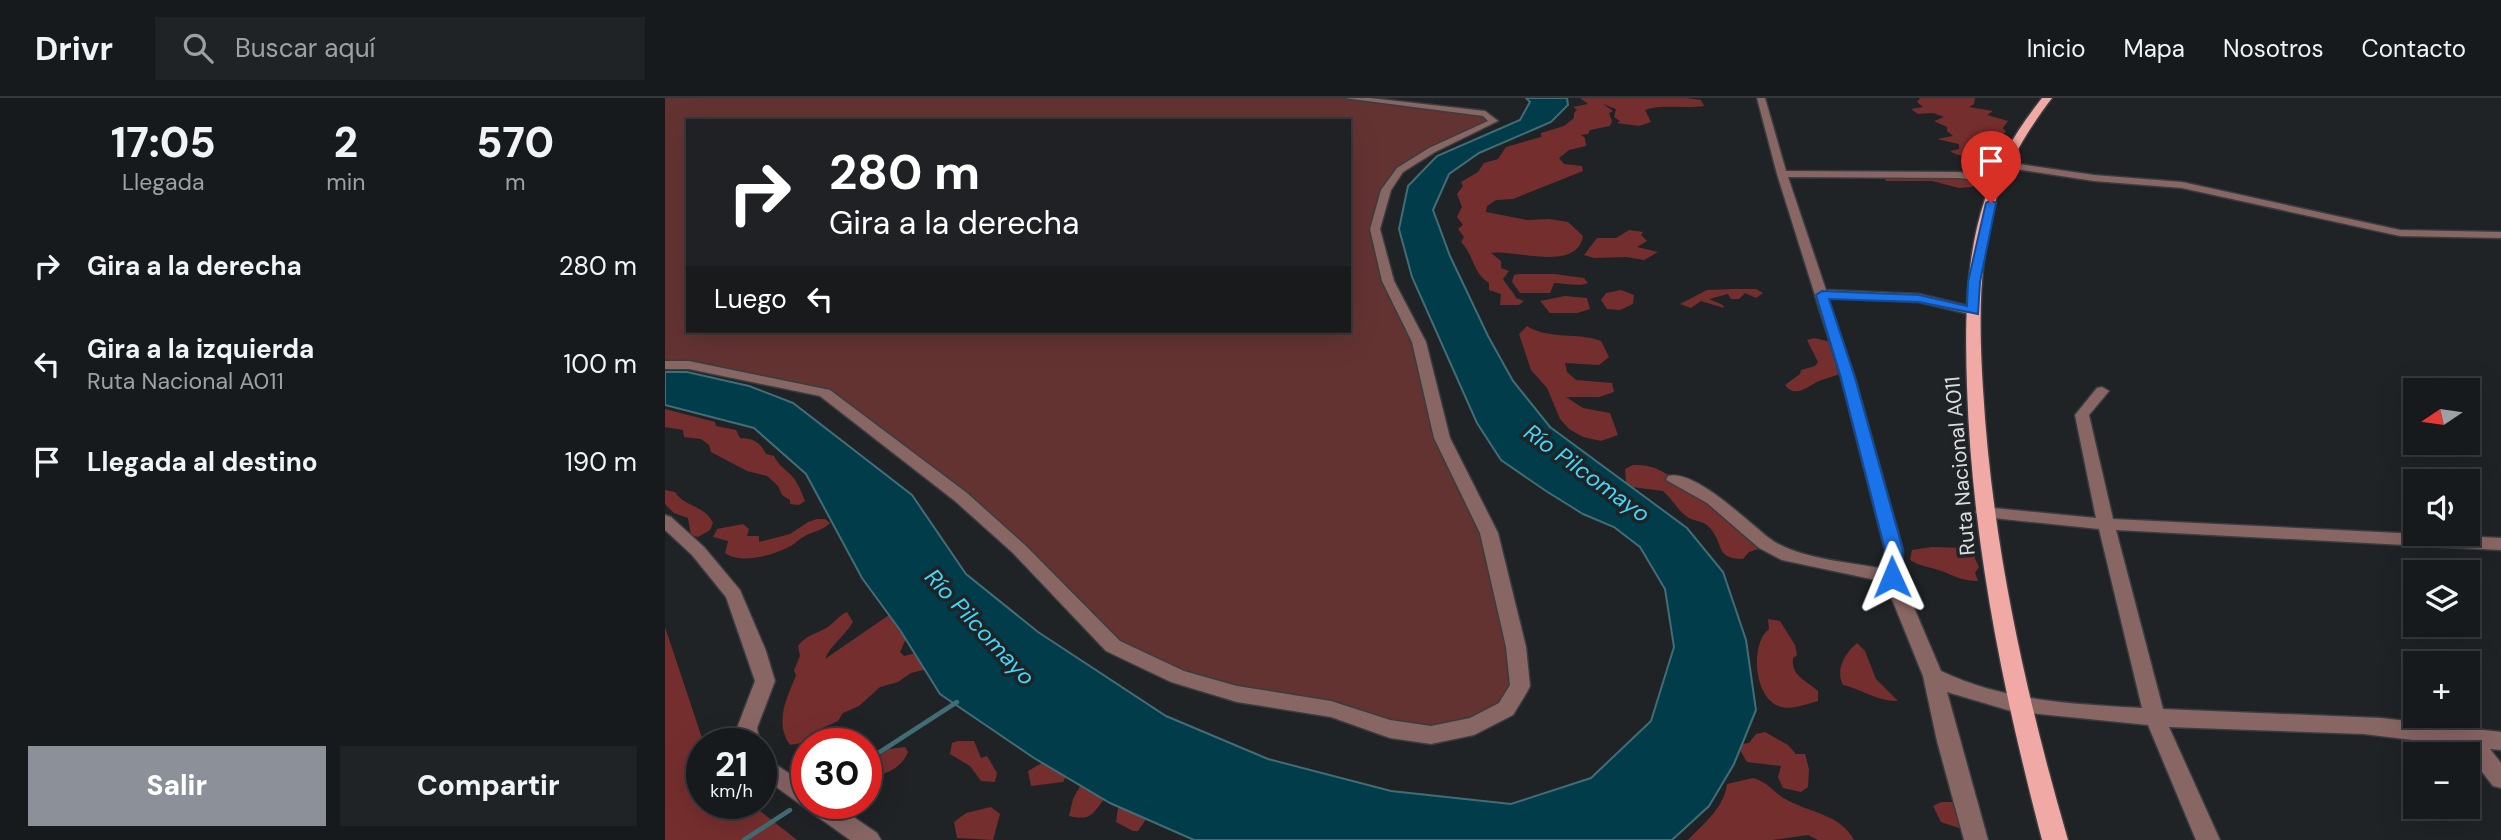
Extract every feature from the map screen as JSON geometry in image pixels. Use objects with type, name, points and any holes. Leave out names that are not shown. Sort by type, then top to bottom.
[{"type":"main road","name":"Ruta Nacional A011","points":[[2047,98],[2001,172],[1974,282],[1973,311],[1976,430],[1983,512],[2005,647],[2018,706],[2055,840]]},
{"type":"street","points":[[665,365],[688,365],[825,393],[864,420],[961,497],[1019,549],[1113,646],[1178,677],[1237,694],[1331,709],[1390,729],[1431,735],[1474,726],[1506,709],[1520,686],[1516,647],[1489,533],[1442,438],[1419,341],[1388,281],[1374,229],[1386,190],[1400,170],[1432,150],[1494,121],[1493,117],[1485,114],[1348,98]]},
{"type":"street","points":[[1761,98],[1782,174],[1848,378],[1894,550],[1892,577],[1933,676],[1976,840]]},
{"type":"street","points":[[1782,174],[1958,175],[2001,172],[2182,185],[2400,233],[2501,235]]},
{"type":"street","points":[[1822,295],[1919,298],[1973,311]]},
{"type":"street","points":[[2102,391],[2082,415],[2106,524],[2155,718],[2207,840]]},
{"type":"street","points":[[1674,481],[1713,499],[1765,544],[1788,556],[1892,577]]},
{"type":"street","points":[[1983,512],[2106,524],[2501,544]]},
{"type":"street","points":[[665,522],[698,551],[734,595],[765,681],[747,728]]},
{"type":"street","points":[[1933,676],[1955,689],[2018,706],[2155,718],[2368,725],[2470,740],[2501,741]]},
{"type":"street","points":[[2470,740],[2501,779]]},
{"type":"street","points":[[838,819],[869,840]]},
{"type":"shaded area","points":[[665,98],[1348,98],[1485,114],[1494,121],[1452,140],[1400,170],[1377,212],[1383,267],[1419,342],[1434,412],[1474,503],[1520,686],[1506,709],[1431,735],[1240,695],[1113,646],[1019,549],[825,393],[665,365]]},
{"type":"shaded area","points":[[1580,98],[1686,98],[1701,100],[1704,106],[1645,110],[1651,122],[1639,126],[1617,123],[1620,121],[1614,117],[1616,109],[1603,104],[1613,111],[1609,113],[1612,121],[1610,126],[1590,130],[1588,134],[1581,135],[1585,138],[1586,146],[1569,150],[1559,158],[1564,164],[1582,166],[1583,171],[1513,199],[1496,200],[1487,206],[1486,212],[1527,220],[1568,222],[1583,236],[1578,247],[1569,254],[1557,257],[1491,253],[1501,261],[1501,268],[1509,271],[1504,281],[1516,298],[1524,301],[1519,305],[1500,305],[1501,294],[1489,290],[1489,283],[1480,275],[1461,242],[1464,237],[1458,229],[1463,225],[1457,217],[1462,207],[1457,194],[1463,186],[1461,182],[1478,172],[1484,163],[1498,159],[1506,147],[1541,137],[1541,133],[1564,126],[1574,118],[1577,110],[1573,107],[1588,104]]},
{"type":"shaded area","points":[[1920,98],[1975,98],[1974,104],[1969,107],[1993,111],[1987,115],[2008,121],[2003,128],[2006,132],[1987,142],[1988,150],[1969,156],[1955,154],[1950,151],[1959,149],[1959,144],[1937,139],[1953,136],[1947,131],[1947,127],[1934,121],[1944,117],[1933,113],[1918,114],[1911,109],[1923,107],[1917,102]]},
{"type":"shaded area","points":[[1883,176],[1945,176],[1977,180],[1972,187],[1959,188],[1932,181],[1886,181]]},
{"type":"shaded area","points":[[1629,230],[1643,232],[1641,235],[1647,241],[1637,247],[1658,252],[1644,260],[1626,257],[1594,258],[1584,255],[1597,238],[1616,238]]},
{"type":"shaded area","points":[[1554,274],[1584,278],[1588,283],[1554,283],[1550,293],[1520,293],[1512,282],[1514,275]]},
{"type":"shaded area","points":[[1756,289],[1763,293],[1756,298],[1745,293],[1739,299],[1731,299],[1728,294],[1709,299],[1724,308],[1701,301],[1691,308],[1680,304],[1707,290]]},
{"type":"shaded area","points":[[1621,290],[1634,295],[1633,304],[1620,310],[1607,309],[1601,300],[1606,293]]},
{"type":"shaded area","points":[[1565,296],[1587,298],[1590,309],[1577,313],[1550,313],[1540,301]]},
{"type":"shaded area","points":[[1527,326],[1544,333],[1601,341],[1609,357],[1599,365],[1565,363],[1567,372],[1576,380],[1612,383],[1614,392],[1599,397],[1566,397],[1583,408],[1610,413],[1618,435],[1601,441],[1583,437],[1569,429],[1560,419],[1547,388],[1531,370],[1519,334]]},
{"type":"shaded area","points":[[1814,338],[1831,342],[1842,373],[1792,391],[1785,385],[1800,374],[1801,370],[1815,366],[1818,362],[1807,340]]},
{"type":"shaded area","points":[[665,409],[715,422],[716,426],[736,430],[740,438],[756,442],[766,454],[774,456],[793,477],[805,501],[799,505],[790,504],[790,500],[782,495],[778,486],[767,476],[747,471],[711,452],[709,445],[701,439],[684,437],[683,430],[665,427]]},
{"type":"shaded area","points":[[1633,465],[1655,468],[1731,506],[1750,523],[1767,546],[1749,552],[1743,559],[1728,556],[1721,550],[1708,525],[1686,516],[1663,491],[1632,487],[1626,482],[1625,469]]},
{"type":"shaded area","points":[[665,490],[675,492],[710,517],[713,523],[710,530],[698,537],[691,535],[688,518],[674,513],[665,504]]},
{"type":"shaded area","points":[[817,519],[825,519],[830,523],[791,546],[758,557],[732,557],[725,553],[728,541],[713,537],[717,529],[743,524],[749,529],[747,536],[759,536],[759,542],[790,534]]},
{"type":"shaded area","points":[[1932,547],[1965,548],[1976,553],[1975,559],[1979,567],[1975,573],[1978,581],[1960,578],[1910,560],[1912,550]]},
{"type":"shaded area","points":[[847,612],[853,622],[825,659],[889,615],[903,613],[914,621],[900,652],[904,656],[920,652],[932,668],[911,673],[898,682],[880,687],[859,706],[843,713],[838,721],[823,728],[791,728],[790,745],[785,736],[782,719],[796,675],[794,670],[800,656],[798,646]]},
{"type":"shaded area","points":[[1768,619],[1780,621],[1795,645],[1797,655],[1793,658],[1794,669],[1818,691],[1818,701],[1785,708],[1772,702],[1765,693],[1757,670],[1757,658],[1763,636],[1769,629]]},
{"type":"shaded area","points":[[665,627],[699,728],[686,728],[686,819],[770,819],[797,840],[665,840]]},
{"type":"shaded area","points":[[1857,643],[1865,651],[1876,679],[1898,701],[1843,685],[1840,674],[1843,662]]},
{"type":"shaded area","points":[[1765,732],[1788,745],[1796,754],[1805,754],[1809,769],[1808,787],[1801,792],[1783,788],[1778,777],[1781,766],[1747,762],[1737,745],[1749,743],[1756,734]]},
{"type":"shaded area","points":[[974,741],[981,758],[987,756],[997,773],[995,782],[981,781],[970,766],[950,754],[952,743]]},
{"type":"shaded area","points":[[905,747],[908,752],[899,765],[882,774],[882,754],[889,749]]},
{"type":"shaded area","points":[[1059,753],[1069,771],[1063,782],[1031,786],[1028,771]]},
{"type":"shaded area","points":[[1753,778],[1789,801],[1834,820],[1842,825],[1854,840],[1818,840],[1808,835],[1772,840],[1688,840],[1718,808],[1727,784]]},
{"type":"shaded area","points":[[1077,779],[1107,796],[1092,814],[1084,818],[1069,816],[1080,786]]},
{"type":"shaded area","points":[[1137,793],[1153,809],[1138,831],[1133,831],[1116,822],[1118,808]]},
{"type":"shaded area","points":[[1941,802],[1960,802],[1968,827],[1959,828],[1941,822],[1933,806]]},
{"type":"shaded area","points":[[991,807],[1000,814],[993,840],[957,838],[954,822],[966,813]]},
{"type":"water","name":"Río Pilcomayo","points":[[1526,98],[1567,98],[1568,105],[1551,122],[1479,153],[1449,174],[1433,210],[1450,256],[1513,381],[1550,427],[1687,528],[1723,572],[1746,640],[1756,710],[1734,764],[1709,806],[1672,840],[1194,840],[1110,803],[1034,758],[940,694],[900,630],[862,578],[806,474],[754,428],[665,405],[665,372],[687,372],[749,386],[793,403],[912,495],[966,574],[1038,632],[1166,716],[1268,759],[1391,791],[1511,804],[1591,778],[1651,721],[1674,647],[1665,589],[1640,547],[1614,527],[1583,514],[1501,460],[1477,423],[1412,277],[1399,229],[1408,186],[1437,156],[1520,120],[1530,102]]},
{"type":"waterway","points":[[882,751],[957,702]]},
{"type":"waterway","points":[[744,840],[790,810]]},
{"type":"route","points":[[1892,577],[1894,550],[1848,378],[1822,295],[1919,298],[1973,311],[1974,282],[1991,203]]}]
